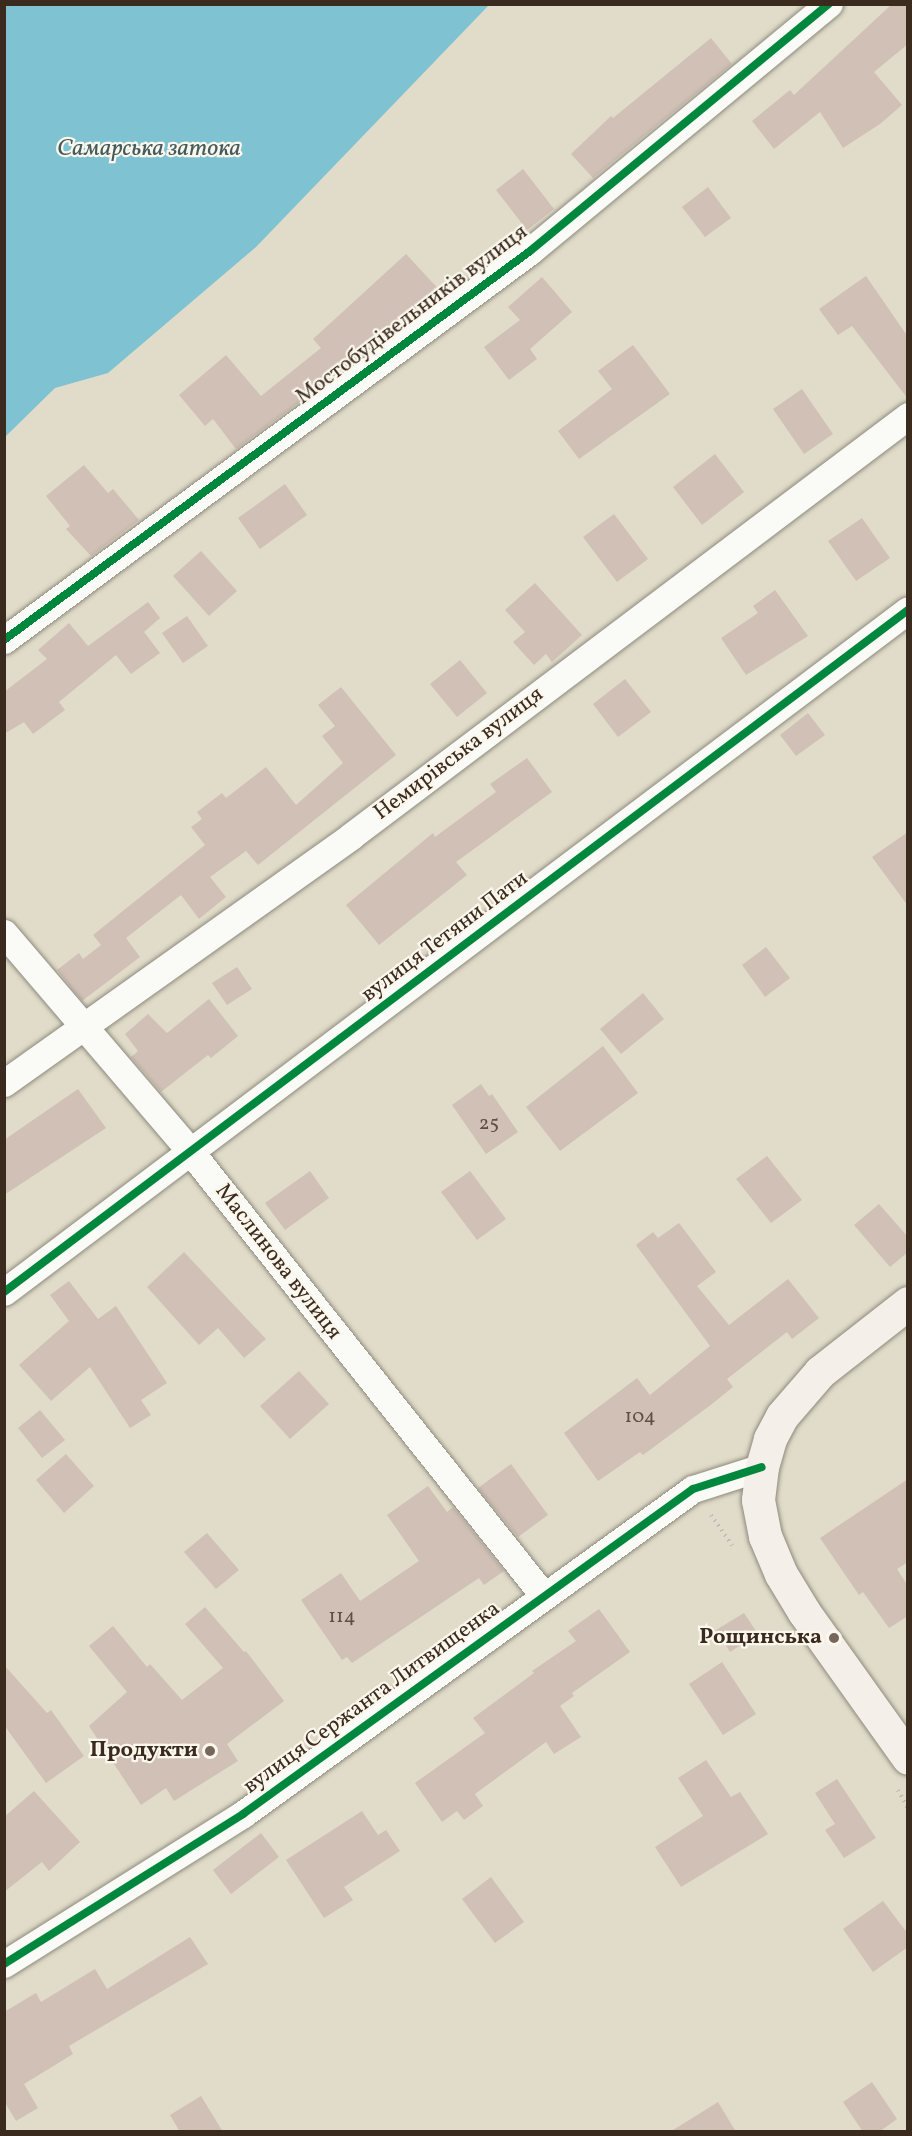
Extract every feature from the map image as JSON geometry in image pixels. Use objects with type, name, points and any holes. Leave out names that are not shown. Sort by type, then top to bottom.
[{"type":"main road","points":[[908,1303],[820,1372],[782,1416],[770,1439],[762,1467],[758,1500],[765,1536],[781,1574],[804,1612],[908,1758]]},
{"type":"street","name":"Мостобудівельників вулиця","points":[[4,640],[530,252],[829,4]]},
{"type":"street","name":"Немирівська вулиця","points":[[4,1083],[351,837],[908,417]]},
{"type":"street","name":"вулиця Тетяни Пати","points":[[4,1292],[908,610]]},
{"type":"street","name":"Маслинова вулиця","points":[[4,933],[190,1151],[544,1596]]},
{"type":"street","name":"вулиця Сержанта Литвищенка","points":[[4,1964],[243,1814],[693,1489],[762,1467]]},
{"type":"water","name":"Самарська затока","points":[[5,4],[489,5],[256,247],[108,373],[55,388],[5,437]]},
{"type":"building","points":[[892,4],[908,4],[908,44],[874,72],[902,105],[880,124],[843,148],[820,112],[774,149],[752,121],[790,90],[794,95]]},
{"type":"building","points":[[711,38],[732,64],[593,178],[571,154],[611,116],[613,118]]},
{"type":"building","points":[[523,169],[554,209],[527,230],[496,190]]},
{"type":"building","points":[[708,187],[731,218],[705,237],[682,207]]},
{"type":"building","points":[[406,254],[444,295],[236,449],[213,419],[205,426],[179,395],[226,355],[261,396],[321,348],[313,339]]},
{"type":"building","points":[[866,276],[908,337],[908,399],[852,326],[838,335],[819,309]]},
{"type":"building","points":[[542,277],[572,312],[530,349],[537,359],[509,380],[484,347],[520,320],[508,307]]},
{"type":"building","points":[[633,345],[670,394],[579,459],[558,431],[612,389],[598,371]]},
{"type":"building","points":[[802,389],[833,434],[804,454],[773,409]]},
{"type":"building","points":[[715,454],[744,492],[702,525],[673,487]]},
{"type":"building","points":[[84,465],[108,493],[113,489],[139,520],[91,556],[66,529],[70,526],[46,496]]},
{"type":"building","points":[[285,484],[307,515],[260,549],[238,518]]},
{"type":"building","points":[[614,514],[648,559],[617,582],[583,537]]},
{"type":"building","points":[[862,518],[890,558],[856,581],[828,541]]},
{"type":"building","points":[[201,551],[237,591],[209,616],[173,576]]},
{"type":"building","points":[[535,583],[582,635],[552,662],[546,654],[534,665],[513,642],[525,632],[505,610]]},
{"type":"building","points":[[775,590],[808,636],[746,675],[721,638],[758,613],[753,606]]},
{"type":"building","points":[[148,602],[160,618],[144,632],[160,653],[131,674],[116,655],[59,702],[65,710],[33,734],[24,722],[4,734],[4,692],[47,659],[38,650],[69,623],[88,646]]},
{"type":"building","points":[[187,616],[208,646],[183,663],[162,633]]},
{"type":"building","points":[[460,660],[487,693],[457,717],[430,684]]},
{"type":"building","points":[[625,679],[651,712],[618,737],[593,704]]},
{"type":"building","points":[[341,687],[396,755],[258,865],[246,851],[210,877],[226,897],[199,919],[181,895],[126,938],[140,957],[82,1001],[57,970],[79,953],[83,959],[101,945],[93,935],[205,845],[191,827],[202,819],[197,812],[222,793],[226,798],[266,767],[296,805],[343,763],[322,736],[335,726],[318,705]]},
{"type":"building","points":[[808,713],[825,735],[796,756],[780,735]]},
{"type":"building","points":[[527,758],[552,792],[456,862],[467,875],[379,945],[346,905],[433,833],[435,837],[496,792],[490,784]]},
{"type":"building","points":[[908,832],[908,906],[872,857]]},
{"type":"building","points":[[766,947],[790,978],[765,997],[742,965]]},
{"type":"building","points":[[237,967],[252,989],[227,1005],[212,983]]},
{"type":"building","points":[[643,993],[664,1019],[621,1054],[600,1029]]},
{"type":"building","points":[[209,999],[238,1036],[211,1058],[208,1055],[161,1092],[131,1057],[138,1051],[125,1034],[148,1014],[167,1033]]},
{"type":"building","points":[[603,1046],[638,1093],[560,1151],[526,1107]]},
{"type":"building","points":[[481,1084],[489,1096],[492,1094],[518,1132],[486,1154],[452,1105]]},
{"type":"building","points":[[78,1089],[106,1128],[4,1195],[4,1140]]},
{"type":"building","points":[[767,1156],[802,1200],[771,1223],[736,1179]]},
{"type":"building","points":[[310,1171],[329,1198],[285,1230],[265,1203]]},
{"type":"building","points":[[470,1171],[506,1219],[477,1240],[441,1192]]},
{"type":"building","points":[[879,1204],[908,1237],[908,1252],[890,1267],[854,1225]]},
{"type":"building","points":[[679,1223],[716,1272],[697,1286],[729,1325],[788,1279],[819,1318],[792,1339],[787,1332],[727,1379],[733,1387],[712,1404],[643,1455],[640,1452],[598,1481],[564,1433],[637,1378],[650,1395],[710,1346],[636,1245],[653,1232],[658,1238]]},
{"type":"building","points":[[184,1252],[266,1339],[244,1358],[218,1328],[199,1345],[147,1287]]},
{"type":"building","points":[[69,1281],[98,1319],[116,1306],[167,1383],[141,1400],[151,1415],[130,1428],[90,1367],[51,1401],[19,1365],[69,1321],[50,1295]]},
{"type":"building","points":[[299,1371],[329,1404],[290,1439],[260,1406]]},
{"type":"building","points":[[40,1410],[65,1440],[42,1458],[18,1428]]},
{"type":"building","points":[[66,1454],[94,1486],[64,1513],[36,1480]]},
{"type":"building","points":[[511,1464],[548,1515],[518,1537],[478,1488]]},
{"type":"building","points":[[908,1479],[908,1562],[897,1569],[908,1586],[908,1616],[889,1628],[863,1592],[859,1595],[820,1538]]},
{"type":"building","points":[[428,1486],[447,1512],[453,1507],[504,1571],[484,1585],[479,1578],[352,1663],[347,1657],[342,1660],[301,1600],[341,1573],[360,1601],[419,1561],[387,1515]]},
{"type":"building","points":[[207,1533],[239,1570],[216,1589],[184,1552]]},
{"type":"building","points":[[205,1607],[244,1652],[246,1651],[284,1701],[227,1744],[238,1761],[174,1801],[166,1788],[141,1805],[89,1726],[127,1692],[89,1646],[113,1626],[147,1667],[150,1664],[182,1700],[223,1668],[185,1624]]},
{"type":"building","points":[[599,1609],[630,1652],[572,1693],[574,1696],[560,1706],[581,1737],[554,1754],[546,1742],[475,1794],[483,1806],[464,1820],[457,1811],[442,1822],[415,1783],[485,1733],[473,1718],[534,1673],[532,1671],[576,1641],[568,1631]]},
{"type":"building","points":[[744,1613],[758,1634],[730,1652],[716,1630]]},
{"type":"building","points":[[722,1662],[756,1714],[723,1735],[689,1684]]},
{"type":"building","points":[[4,1665],[47,1713],[51,1710],[84,1756],[46,1783],[4,1725]]},
{"type":"building","points":[[706,1760],[731,1797],[740,1792],[768,1834],[681,1887],[655,1847],[703,1816],[678,1778]]},
{"type":"building","points":[[837,1779],[876,1838],[844,1858],[825,1830],[835,1824],[815,1793]]},
{"type":"building","points":[[34,1791],[80,1842],[49,1871],[42,1862],[4,1892],[4,1817]]},
{"type":"building","points":[[362,1811],[378,1835],[386,1830],[400,1851],[344,1887],[353,1900],[324,1918],[286,1860]]},
{"type":"building","points":[[261,1833],[279,1857],[231,1894],[213,1870]]},
{"type":"building","points":[[491,1877],[524,1922],[495,1943],[462,1899]]},
{"type":"building","points":[[883,1901],[908,1934],[908,1947],[873,1972],[843,1929]]},
{"type":"building","points":[[190,1937],[208,1964],[69,2046],[73,2054],[24,2084],[38,2108],[16,2121],[4,2101],[4,2012],[36,1993],[41,2002],[95,1969],[107,1989]]},
{"type":"building","points":[[872,2082],[897,2119],[879,2132],[863,2132],[843,2102]]},
{"type":"building","points":[[201,2096],[223,2132],[180,2132],[170,2115]]},
{"type":"building","points":[[718,2102],[736,2132],[670,2132]]},
{"type":"cycle path","points":[[4,640],[530,251],[829,4]]},
{"type":"cycle path","points":[[4,1292],[908,610]]},
{"type":"cycle path","points":[[4,1964],[243,1814],[693,1489],[762,1467]]},
{"type":"place","name":"Рощинська","points":[[834,1638]]},
{"type":"place","name":"Продукти","points":[[210,1751]]}]
